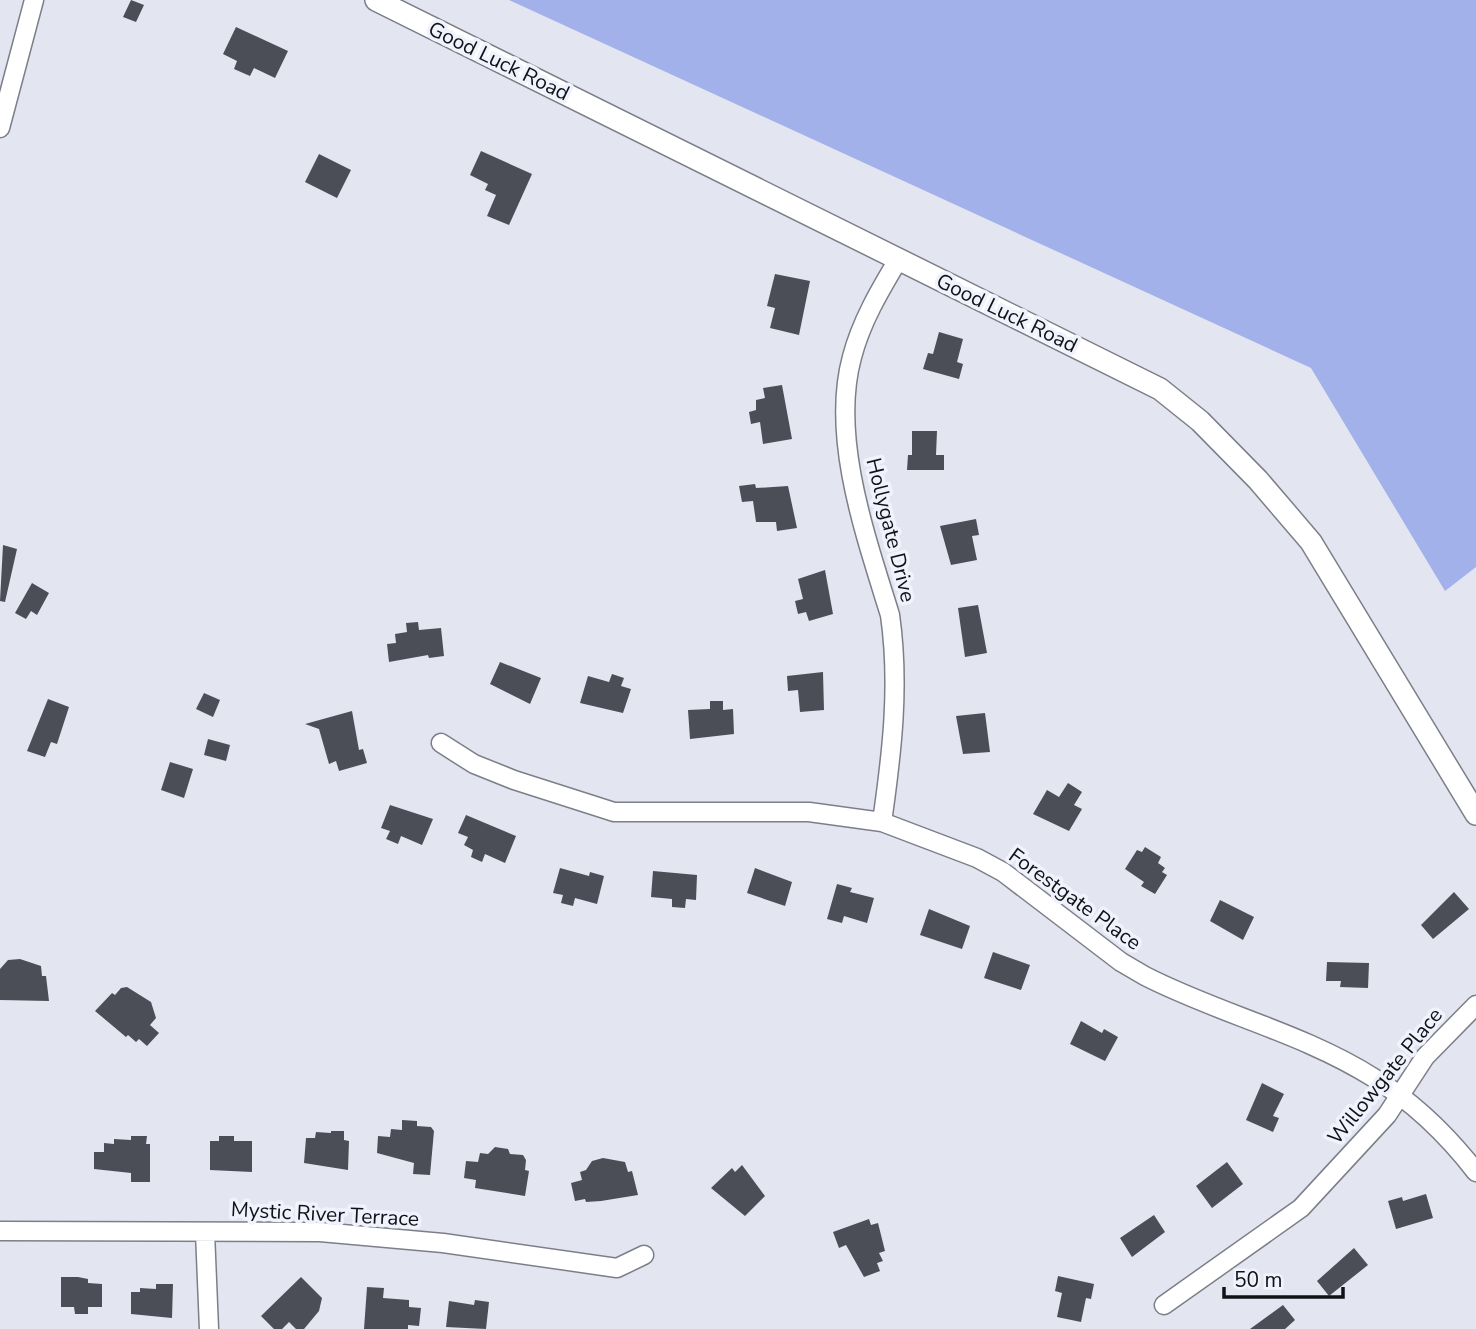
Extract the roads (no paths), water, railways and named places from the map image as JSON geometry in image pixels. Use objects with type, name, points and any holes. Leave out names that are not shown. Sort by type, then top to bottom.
[{"type":"street","points":[[0,128],[34,0]]},
{"type":"street","name":"Good Luck Road","points":[[376,0],[1160,389],[1200,421],[1258,480],[1311,542],[1476,814]]},
{"type":"street","name":"Hollygate Drive","points":[[882,822],[895,730],[893,639],[890,615],[851,468],[844,407],[852,356],[878,294],[898,260]]},
{"type":"street","name":"Forestgate Place","points":[[441,743],[474,764],[514,780],[614,812],[809,812],[882,822],[976,858],[1003,872],[1121,962],[1144,976],[1318,1049],[1373,1077],[1400,1095],[1455,1146],[1476,1172]]},
{"type":"street","name":"Willowgate Place","points":[[1164,1305],[1301,1208],[1373,1131],[1425,1057],[1476,1005]]},
{"type":"street","name":"Mystic River Terrace","points":[[0,1231],[320,1232],[429,1241],[617,1268],[644,1255]]},
{"type":"street","points":[[205,1232],[209,1329]]}]
